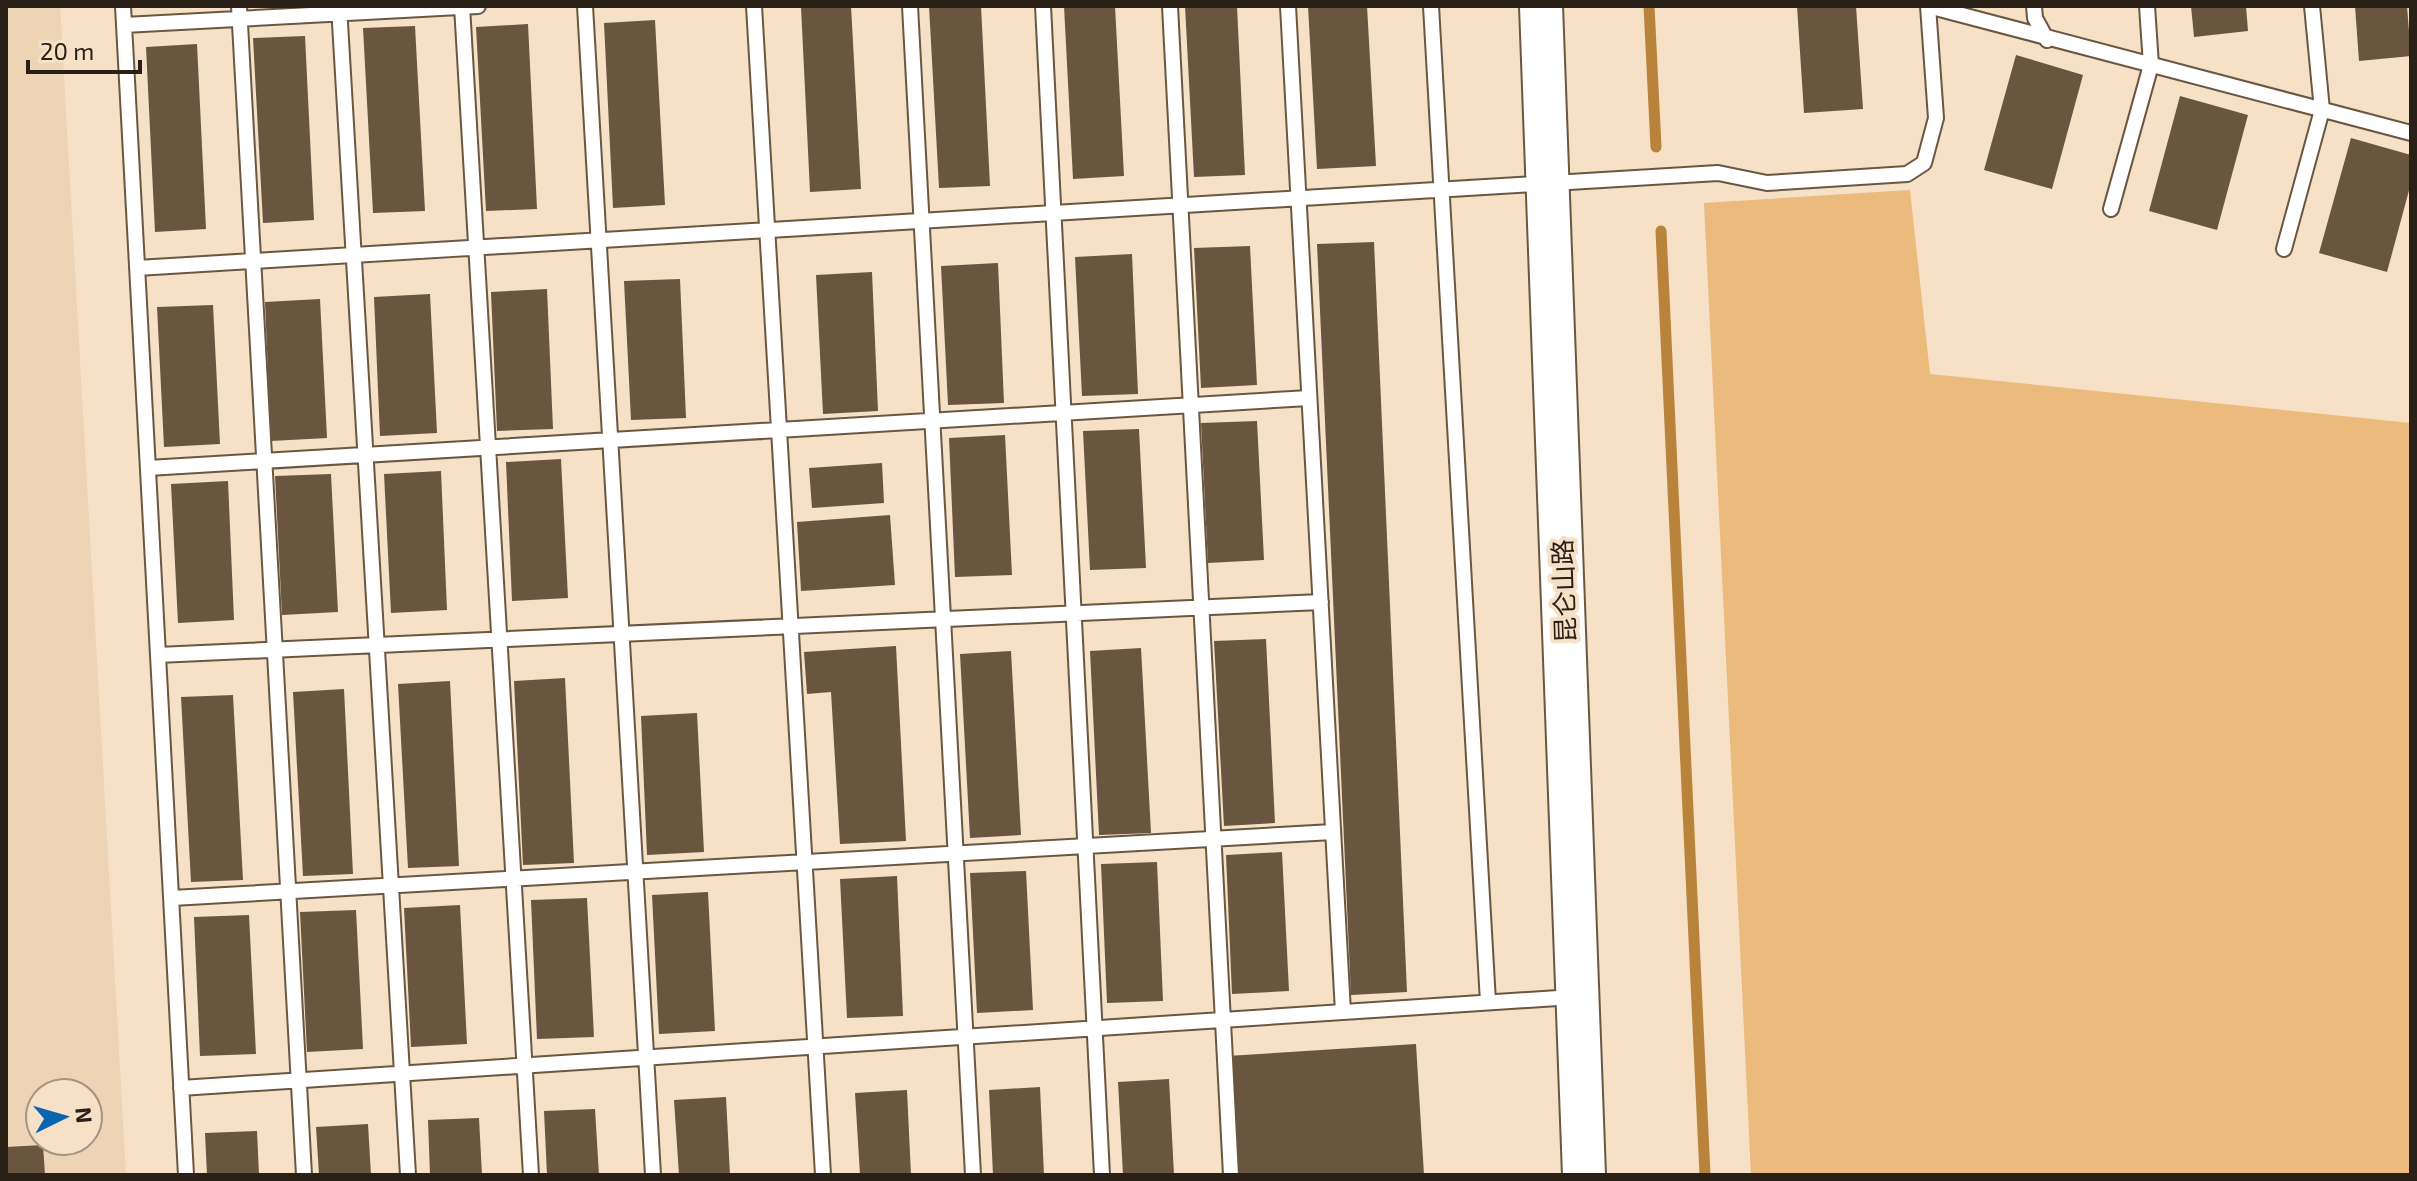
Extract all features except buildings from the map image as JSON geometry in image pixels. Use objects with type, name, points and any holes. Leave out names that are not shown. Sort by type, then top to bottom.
[{"type":"street","name":"昆仑山路","points":[[1541,6],[1584,1175]]},
{"type":"lane","points":[[123,6],[186,1175]]},
{"type":"lane","points":[[462,6],[531,1175]]},
{"type":"lane","points":[[124,25],[239,12],[478,6]]},
{"type":"lane","points":[[585,6],[653,1175]]},
{"type":"lane","points":[[754,6],[823,1175]]},
{"type":"lane","points":[[910,6],[973,1175]]},
{"type":"lane","points":[[1043,6],[1102,1175]]},
{"type":"lane","points":[[1170,6],[1231,1175]]},
{"type":"lane","points":[[1288,6],[1343,1012]]},
{"type":"lane","points":[[1431,6],[1488,1002]]},
{"type":"lane","points":[[137,268],[1548,186],[1718,173],[1767,183],[1907,174],[1924,163],[1936,118],[1928,6],[2047,40],[2411,133]]},
{"type":"lane","points":[[1959,15],[1976,6]]},
{"type":"lane","points":[[2034,6],[2035,18],[2047,40]]},
{"type":"lane","points":[[2111,209],[2151,65],[2147,6]]},
{"type":"lane","points":[[2284,249],[2322,110],[2312,6]]},
{"type":"lane","points":[[339,10],[408,1175]]},
{"type":"lane","points":[[239,12],[304,1175]]},
{"type":"lane","points":[[148,468],[1309,398]]},
{"type":"lane","points":[[158,655],[1321,602]]},
{"type":"lane","points":[[172,898],[1333,832]]},
{"type":"lane","points":[[181,1088],[1577,996]]},
{"type":"shaded area","points":[[6,6],[60,6],[126,1175],[6,1175]]},
{"type":"shaded area","points":[[1910,190],[1930,374],[2411,423],[2411,1175],[1751,1175],[1704,203]]},
{"type":"waterway","points":[[1649,6],[1656,147]]},
{"type":"waterway","points":[[1661,231],[1705,1175]]}]
